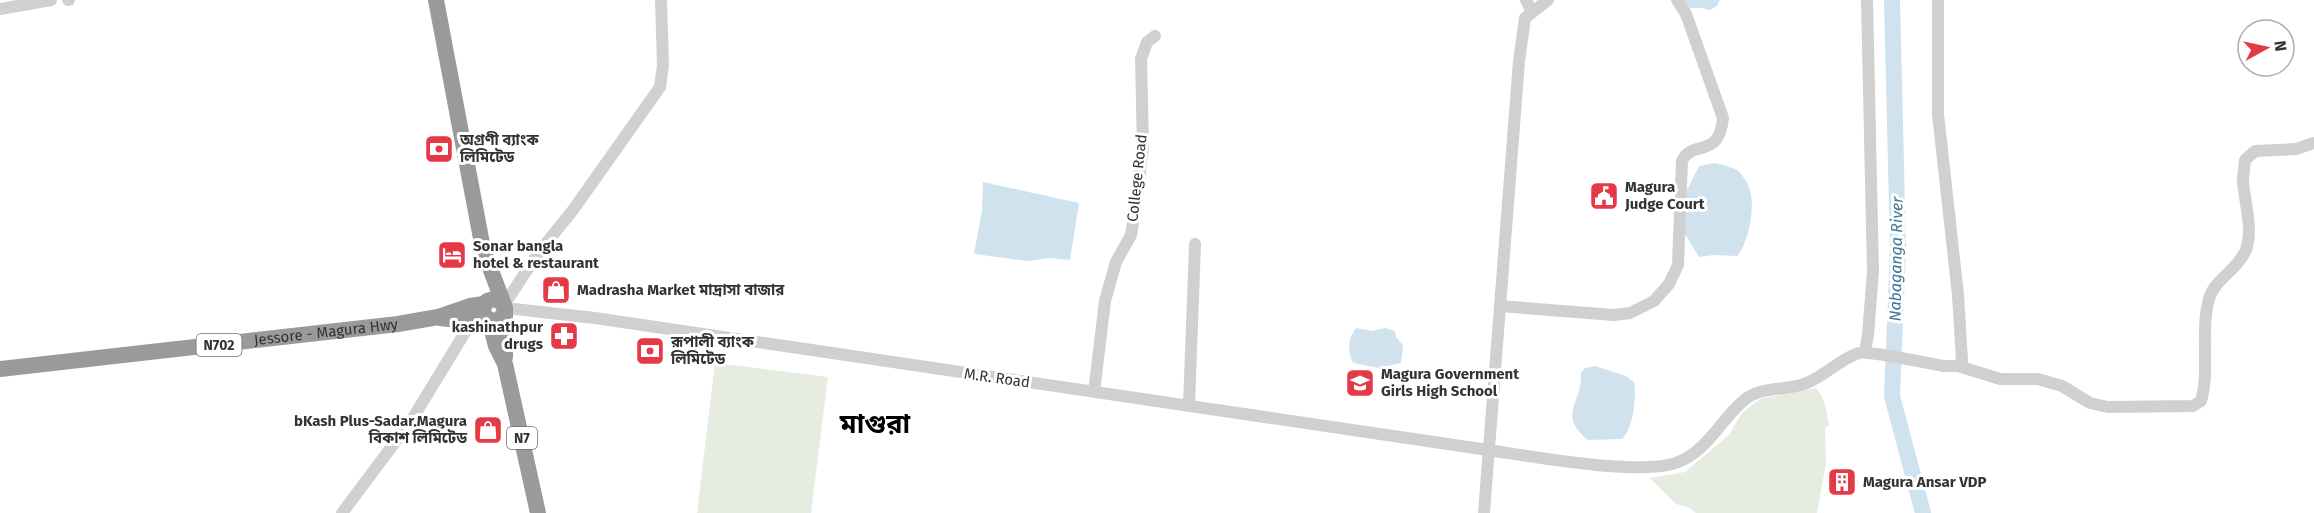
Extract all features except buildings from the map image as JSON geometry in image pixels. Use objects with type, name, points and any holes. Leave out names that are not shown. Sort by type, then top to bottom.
[{"type":"highway","name":"N7","points":[[436,0],[483,249],[504,309],[505,364],[538,513]]},
{"type":"highway","name":"N7","points":[[483,249],[484,313],[505,364]]},
{"type":"highway","points":[[484,313],[499,320],[504,309]]},
{"type":"highway","name":"Jessore - Magura Hwy","points":[[0,369],[484,313]]},
{"type":"street","points":[[0,9],[51,0]]},
{"type":"street","points":[[504,309],[539,252],[573,210],[660,87],[663,65],[661,0]]},
{"type":"street","points":[[1526,0],[1532,12]]},
{"type":"street","points":[[1484,513],[1519,61],[1525,18],[1548,0]]},
{"type":"street","points":[[1500,306],[1623,315],[1654,301],[1669,284],[1678,265],[1682,161],[1690,151],[1708,147],[1716,140],[1722,129],[1723,118],[1686,14],[1677,0]]},
{"type":"street","points":[[1867,0],[1873,280],[1863,352],[1944,366],[1958,366],[2000,379],[2020,378],[2046,381],[2062,386],[2090,403],[2108,407],[2193,406],[2201,401],[2204,390],[2204,346],[2208,299],[2216,284],[2236,267],[2246,249],[2249,220],[2243,182],[2245,160],[2255,151],[2296,149],[2314,143]]},
{"type":"street","points":[[1938,0],[1938,114],[1958,295],[1962,360],[1958,366]]},
{"type":"street","name":"College Road","points":[[1094,392],[1105,302],[1116,262],[1131,235],[1143,147],[1141,59],[1147,42],[1155,36]]},
{"type":"street","points":[[1189,406],[1195,244]]},
{"type":"street","name":"M.R. Road","points":[[504,309],[595,318],[1488,450],[1621,467],[1656,467],[1677,463],[1697,452],[1739,405],[1754,393],[1806,383],[1863,352]]},
{"type":"street","points":[[342,513],[411,421],[484,313]]},
{"type":"shaded area","points":[[715,363],[828,377],[811,513],[697,513]]},
{"type":"shaded area","points":[[1816,388],[1824,401],[1829,425],[1825,428],[1826,464],[1817,513],[1696,513],[1688,507],[1676,504],[1650,478],[1685,472],[1729,435],[1742,413],[1760,399]]},
{"type":"water","points":[[1684,0],[1720,0],[1717,6],[1710,10],[1689,8]]},
{"type":"water","points":[[1715,163],[1739,172],[1751,192],[1752,212],[1748,232],[1737,256],[1699,257],[1685,234],[1686,192],[1699,166]]},
{"type":"water","points":[[983,182],[1079,203],[1070,260],[1050,258],[1027,261],[974,254],[982,211]]},
{"type":"water","points":[[1356,328],[1372,331],[1385,328],[1395,331],[1396,337],[1403,345],[1401,363],[1379,368],[1353,363],[1349,345]]},
{"type":"water","points":[[1595,366],[1626,376],[1634,382],[1633,412],[1629,428],[1622,439],[1588,440],[1574,423],[1572,415],[1581,383],[1581,373],[1585,368]]},
{"type":"waterway","name":"Nabaganga River","points":[[1892,0],[1898,248],[1892,396],[1923,513]]},
{"type":"place","name":"অগ্রণী ব্যাংক লিমিটেড","points":[[439,149]]},
{"type":"place","name":"Magura Judge Court","points":[[1604,196]]},
{"type":"place","name":"Sonar bangla hotel & restaurant","points":[[452,255]]},
{"type":"place","name":"Madrasha Market মাদ্রাসা বাজার","points":[[556,290]]},
{"type":"place","name":"kashinathpur drugs","points":[[564,336]]},
{"type":"place","name":"রূপালী ব্যাংক লিমিটেড","points":[[650,351]]},
{"type":"place","name":"Magura Government Girls High School","points":[[1360,383]]},
{"type":"place","name":"bKash Plus-Sadar,Magura বিকাশ লিমিটেড","points":[[488,430]]},
{"type":"place","name":"Magura Ansar VDP","points":[[1842,482]]},
{"type":"district","name":"মাগুরা","points":[[875,424]]}]
